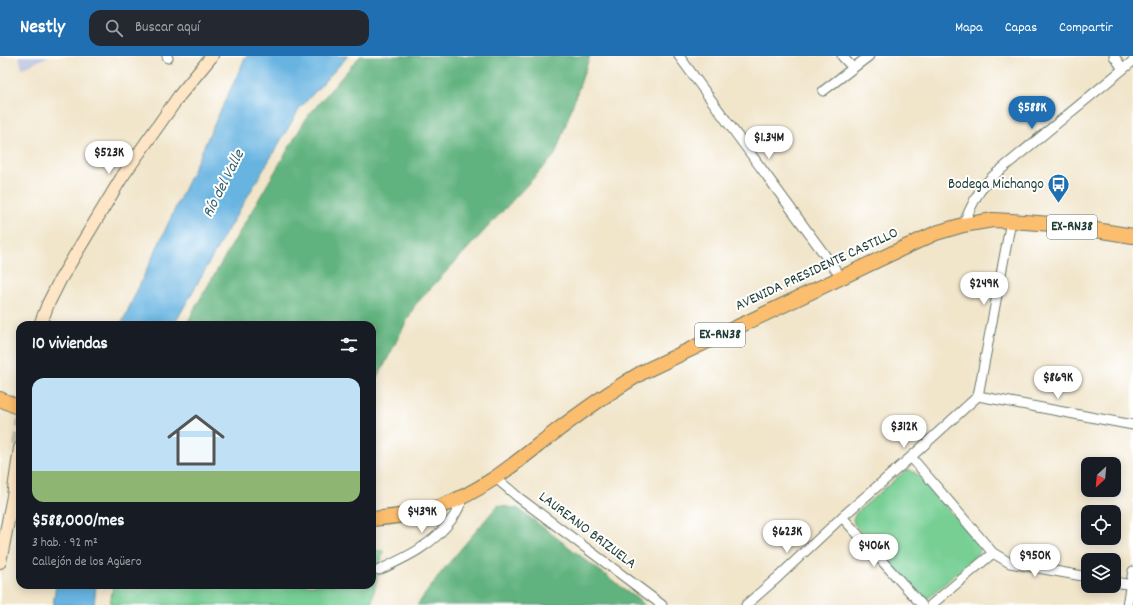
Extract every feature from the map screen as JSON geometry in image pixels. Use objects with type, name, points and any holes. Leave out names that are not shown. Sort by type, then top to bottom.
[{"type":"main road","points":[[184,90],[203,56]]},
{"type":"main road","points":[[42,321],[60,280],[122,177],[184,90],[212,56]]},
{"type":"main road","name":"AVENIDA PRESIDENTE CASTILLO","points":[[376,519],[416,513],[441,506],[464,496],[496,478],[605,395],[643,372],[936,233],[963,224],[994,220],[1064,225],[1133,236]]},
{"type":"main road","points":[[0,399],[16,406]]},
{"type":"main road","points":[[0,562],[13,496],[16,472]]},
{"type":"street","points":[[679,56],[841,277]]},
{"type":"street","points":[[842,56],[853,68]]},
{"type":"street","points":[[823,90],[869,56]]},
{"type":"street","points":[[1114,56],[1123,69]]},
{"type":"street","points":[[963,224],[983,186],[993,176],[1133,61]]},
{"type":"street","points":[[746,605],[978,396],[1011,221]]},
{"type":"street","points":[[978,396],[1133,425]]},
{"type":"street","points":[[911,457],[993,552],[1010,563],[1081,576]]},
{"type":"street","name":"LAUREANO BRIZUELA","points":[[496,478],[524,502],[662,605]]},
{"type":"street","points":[[379,570],[410,556],[438,536],[453,518],[464,496]]},
{"type":"street","points":[[842,517],[922,605]]},
{"type":"street","points":[[931,605],[993,552]]},
{"type":"street","points":[[1127,605],[1132,585],[1133,571]]},
{"type":"street","points":[[1121,583],[1132,585]]},
{"type":"shaded area","points":[[19,56],[49,56],[22,69]]},
{"type":"green space","points":[[360,56],[590,56],[555,155],[415,305],[376,381],[376,321],[189,321],[193,311],[307,117]]},
{"type":"green space","points":[[910,470],[917,474],[980,544],[981,548],[978,554],[925,600],[918,597],[854,524],[853,519],[856,513],[905,471]]},
{"type":"green space","points":[[498,505],[519,509],[645,605],[417,605],[443,570]]},
{"type":"green space","points":[[376,550],[383,551],[376,582]]},
{"type":"green space","points":[[112,589],[375,589],[371,605],[110,605]]},
{"type":"water","name":"Río del Valle","points":[[246,56],[348,56],[300,108],[224,236],[176,321],[123,321]]},
{"type":"water","points":[[55,589],[96,589],[94,605],[53,605]]},
{"type":"place","name":"Bodega Michango","points":[[1059,204]]}]
